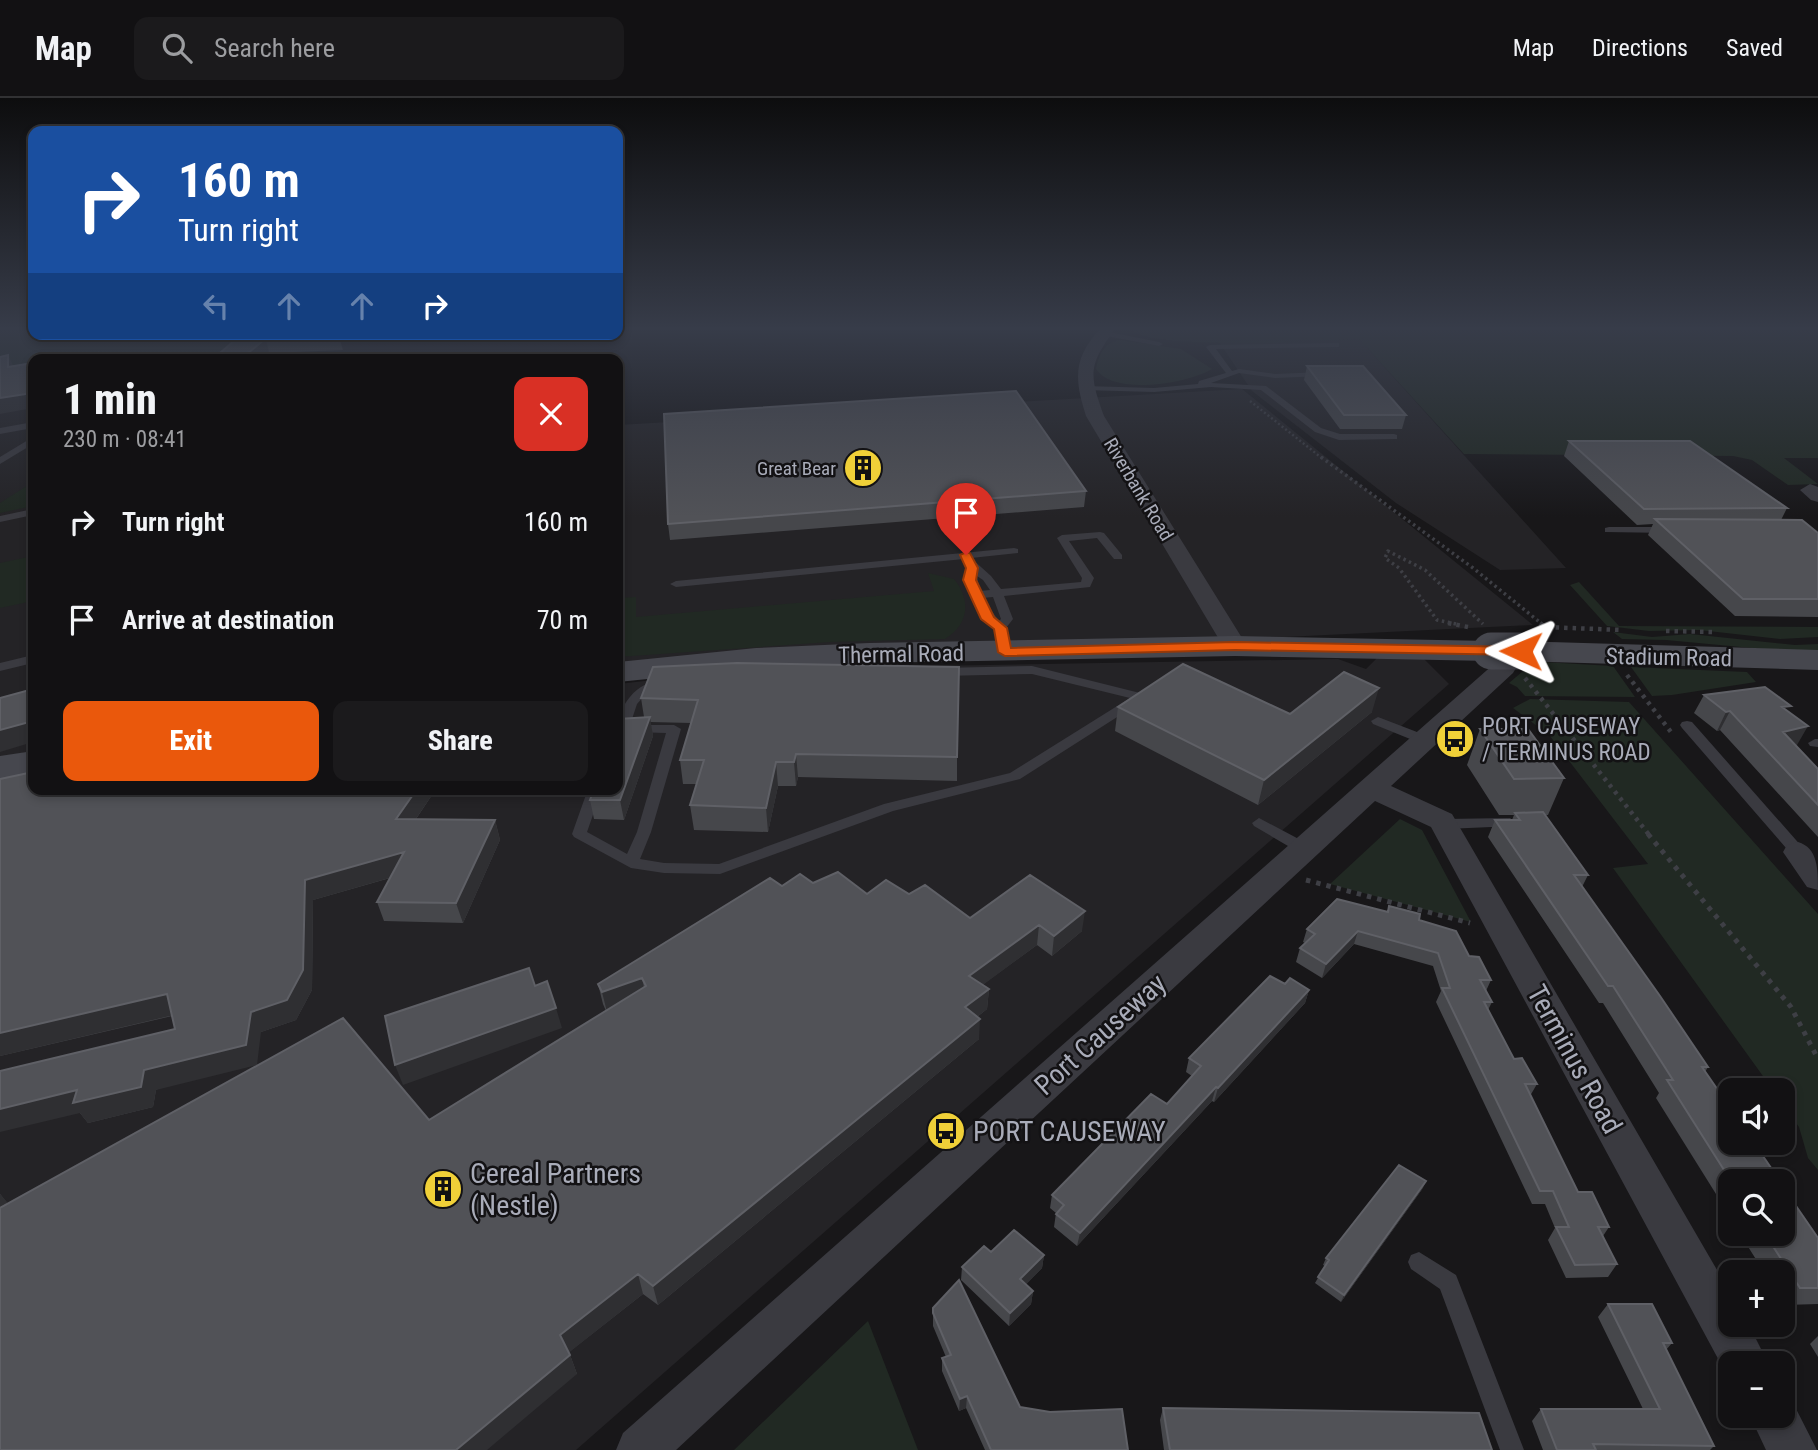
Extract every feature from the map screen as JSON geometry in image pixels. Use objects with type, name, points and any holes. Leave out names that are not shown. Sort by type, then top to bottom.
[{"type":"street","name":"Riverbank Road","points":[[1085,391],[1095,416],[1235,646]]},
{"type":"street","name":"Thermal Road","points":[[623,672],[1003,640],[1175,652],[1235,646],[1504,651]]},
{"type":"street","name":"Stadium Road","points":[[1504,651],[1818,660]]},
{"type":"street","name":"Port Causeway","points":[[640,1450],[1373,789],[1425,740],[1504,651]]},
{"type":"street","points":[[0,768],[28,763]]},
{"type":"street","points":[[1373,789],[1443,821],[1444,824]]},
{"type":"street","name":"Terminus Road","points":[[1444,824],[1738,1351]]},
{"type":"street","points":[[1798,852],[1818,879]]},
{"type":"street","points":[[1781,1428],[1793,1450]]},
{"type":"lane","points":[[1267,391],[1318,430],[1339,437],[1394,437]]},
{"type":"lane","points":[[0,431],[28,426]]},
{"type":"lane","points":[[0,461],[28,443]]},
{"type":"lane","points":[[0,519],[28,513]]},
{"type":"lane","points":[[1609,530],[1679,530]]},
{"type":"lane","points":[[977,595],[1086,585],[1088,578],[1062,538],[1100,535],[1118,557]]},
{"type":"lane","points":[[676,584],[1014,551]]},
{"type":"lane","points":[[966,555],[972,568],[989,579],[996,593],[1007,619],[1003,640]]},
{"type":"lane","points":[[972,568],[970,580],[988,619],[1003,640]]},
{"type":"lane","points":[[0,667],[28,660]]},
{"type":"lane","points":[[593,795],[579,834],[631,863],[664,868],[720,869],[889,807],[1015,776],[1145,693],[1032,670],[922,672]]},
{"type":"lane","points":[[623,721],[629,702],[642,689],[651,684],[674,681]]},
{"type":"lane","points":[[1378,721],[1425,740]]},
{"type":"lane","points":[[1687,725],[1798,852]]},
{"type":"lane","points":[[623,731],[674,729],[644,832],[631,863]]},
{"type":"lane","points":[[1259,823],[1292,861]]},
{"type":"lane","points":[[1444,824],[1528,823]]},
{"type":"lane","points":[[1419,1262],[1448,1282],[1512,1450]]},
{"type":"path","points":[[1239,391],[1302,445],[1495,583],[1545,627],[1634,631]]},
{"type":"path","points":[[1504,651],[1437,620],[1399,568],[1385,558],[1388,551],[1405,556],[1470,608],[1504,651],[1684,879],[1791,1007],[1818,1059]]},
{"type":"path","points":[[1658,631],[1691,630],[1715,633]]},
{"type":"path","points":[[1292,861],[1505,933]]},
{"type":"shaded area","points":[[0,391],[28,391],[28,752],[0,757]]},
{"type":"shaded area","points":[[1245,391],[1533,625],[623,669],[623,425]]},
{"type":"shaded area","points":[[1252,391],[1406,391],[1566,568],[1500,570],[1396,503]]},
{"type":"shaded area","points":[[1407,391],[1818,391],[1818,458],[1784,458],[1818,484],[1788,485],[1752,460],[1733,456],[1464,454]]},
{"type":"shaded area","points":[[28,485],[28,507],[0,513],[0,503]]},
{"type":"shaded area","points":[[28,557],[28,602],[0,608],[0,563]]},
{"type":"shaded area","points":[[928,573],[954,579],[960,587],[965,604],[963,620],[959,627],[945,639],[830,642],[623,657],[623,598],[636,597],[636,617],[934,591]]},
{"type":"shaded area","points":[[1579,582],[1619,626],[1818,627],[1818,637],[1780,639],[1699,630],[1649,631],[1607,626],[1570,585]]},
{"type":"shaded area","points":[[1613,632],[1652,637],[1690,634],[1795,645],[1818,644],[1818,650],[1773,650],[1666,640],[1622,639]]},
{"type":"shaded area","points":[[1377,658],[1423,658],[1449,684],[576,1450],[0,1450],[0,786],[28,789],[28,795],[623,795],[623,683],[750,669],[1338,659],[1366,669]]},
{"type":"shaded area","points":[[1542,662],[1613,666],[1635,697],[1525,696],[1509,683],[1530,665]]},
{"type":"shaded area","points":[[1631,667],[1747,672],[1756,682],[1652,696]]},
{"type":"shaded area","points":[[1530,699],[1629,702],[1818,914],[1818,1170],[1808,1158],[1795,1122],[1795,1078],[1764,1078],[1613,868],[1648,864],[1550,736],[1513,708]]},
{"type":"shaded area","points":[[1400,819],[1422,830],[1471,922],[1330,884]]},
{"type":"shaded area","points":[[868,1321],[918,1450],[734,1450]]},
{"type":"building","points":[[0,391],[28,391],[28,394],[0,398]]},
{"type":"building","name":"Great Bear","points":[[1016,391],[1086,491],[668,524],[664,414]]},
{"type":"building","points":[[1326,391],[1385,391],[1406,415],[1344,415]]},
{"type":"building","points":[[1569,441],[1690,441],[1787,508],[1644,509]]},
{"type":"building","points":[[1655,519],[1802,520],[1818,533],[1818,599],[1743,599]]},
{"type":"building","points":[[737,663],[959,667],[957,757],[796,754],[794,762],[776,762],[766,808],[690,805],[704,760],[680,760],[698,700],[641,698],[653,667]]},
{"type":"building","points":[[1183,664],[1290,714],[1344,672],[1379,688],[1264,780],[1118,707]]},
{"type":"building","points":[[1765,687],[1791,706],[1782,707],[1808,726],[1783,732],[1818,769],[1818,805],[1730,711],[1726,712],[1704,695]]},
{"type":"building","points":[[28,690],[28,722],[0,730],[0,698]]},
{"type":"building","points":[[650,717],[623,792],[623,719]]},
{"type":"building","points":[[1480,729],[1528,729],[1564,778],[1514,779]]},
{"type":"building","points":[[28,773],[28,795],[413,795],[396,819],[495,820],[456,903],[377,902],[404,852],[305,880],[303,970],[287,1000],[251,1012],[246,1045],[144,1070],[141,1087],[73,1103],[77,1090],[0,1109],[0,1071],[175,1029],[167,994],[0,1033],[0,779]]},
{"type":"building","points":[[592,795],[622,795],[620,800],[590,800]]},
{"type":"building","points":[[1543,812],[1588,875],[1574,875],[1708,1067],[1702,1067],[1718,1090],[1718,1155],[1762,1155],[1772,1169],[1723,1169],[1667,1080],[1673,1080],[1613,986],[1608,986],[1495,820],[1520,820],[1515,813]]},
{"type":"building","name":"Cereal Partners (Nestle)","points":[[838,872],[867,894],[886,880],[909,894],[925,885],[970,918],[1030,875],[1085,911],[1054,936],[1039,925],[969,976],[989,989],[965,1007],[980,1019],[653,1286],[638,1274],[560,1335],[570,1355],[456,1450],[0,1450],[0,1208],[343,1018],[429,1120],[646,986],[642,978],[602,992],[598,984],[770,878],[782,886],[800,874],[813,883]]},
{"type":"building","points":[[1337,899],[1388,912],[1389,906],[1420,914],[1419,920],[1456,931],[1469,956],[1479,957],[1491,980],[1480,980],[1492,1002],[1484,1002],[1514,1059],[1522,1058],[1537,1084],[1525,1084],[1578,1192],[1592,1192],[1609,1227],[1598,1227],[1617,1264],[1575,1265],[1556,1227],[1569,1227],[1553,1191],[1540,1191],[1442,988],[1450,988],[1438,953],[1358,931],[1326,964],[1300,948],[1315,934],[1307,929]]},
{"type":"building","points":[[529,968],[535,986],[547,981],[556,1008],[395,1065],[385,1016]]},
{"type":"building","points":[[1270,976],[1285,984],[1290,978],[1309,990],[1080,1233],[1056,1214],[1064,1205],[1052,1195],[1151,1094],[1167,1104],[1201,1066],[1189,1058]]},
{"type":"building","points":[[1399,1165],[1426,1181],[1344,1295],[1318,1277],[1329,1260],[1326,1258]]},
{"type":"building","points":[[1795,1204],[1818,1238],[1818,1288],[1800,1288],[1795,1280],[1795,1260],[1782,1260],[1773,1246],[1795,1246]]},
{"type":"building","points":[[1014,1230],[1044,1255],[1020,1279],[1033,1291],[1010,1313],[962,1267],[984,1246],[991,1252]]},
{"type":"building","points":[[959,1280],[1020,1407],[1050,1412],[1122,1409],[1128,1450],[991,1450],[967,1396],[960,1399],[942,1358],[951,1355],[933,1313],[933,1308]]},
{"type":"building","points":[[1608,1304],[1652,1304],[1672,1343],[1663,1343],[1714,1446],[1593,1444],[1596,1450],[1557,1450],[1541,1409],[1660,1409]]},
{"type":"building","points":[[1163,1408],[1479,1413],[1492,1450],[1170,1450]]},
{"type":"place","name":"Great Bear","points":[[863,468]]},
{"type":"place","name":"PORT CAUSEWAY / TERMINUS ROAD","points":[[1455,739]]},
{"type":"place","name":"PORT CAUSEWAY","points":[[946,1131]]},
{"type":"place","name":"Cereal Partners (Nestle)","points":[[443,1189]]},
{"type":"route","points":[[966,555],[972,568],[970,580],[988,619],[1000,628],[1005,652],[1235,646],[1521,651]]}]
